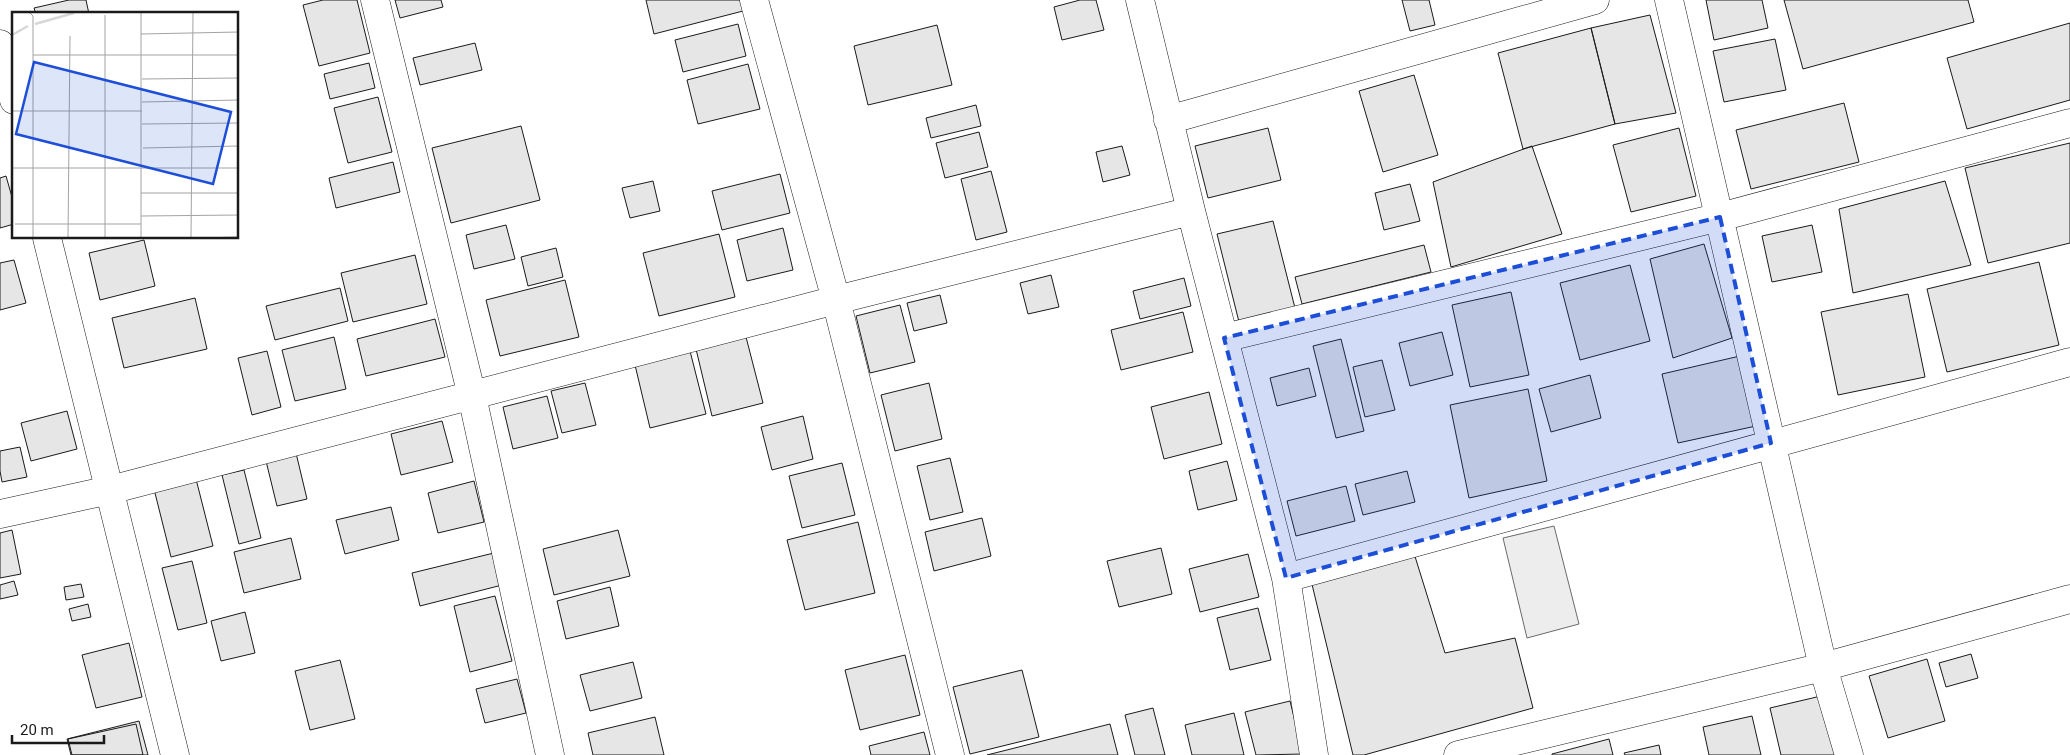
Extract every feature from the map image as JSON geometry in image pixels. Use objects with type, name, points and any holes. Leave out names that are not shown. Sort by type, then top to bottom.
[{"type":"street","points":[[375,0],[472,396],[550,755]]},
{"type":"street","points":[[754,0],[836,300],[950,755]]},
{"type":"street","points":[[1140,0],[1168,120],[1286,578],[1314,755]]},
{"type":"street","points":[[1168,120],[1595,0]]},
{"type":"street","points":[[1669,0],[1824,667],[1849,755]]},
{"type":"street","points":[[0,44],[12,92]]},
{"type":"street","points":[[1224,338],[1720,217],[2070,123]]},
{"type":"street","points":[[0,514],[110,490],[836,300],[1191,211]]},
{"type":"street","points":[[48,239],[175,755]]},
{"type":"street","points":[[1286,578],[2070,362]]},
{"type":"street","points":[[1458,755],[1824,667],[2070,599]]},
{"type":"highlighted area","points":[[1720,217],[1771,443],[1286,578],[1224,338]]},
{"type":"shaded area","points":[[1554,526],[1579,624],[1527,638],[1503,538]]},
{"type":"building","points":[[69,0],[86,0],[89,12],[35,12],[34,8]]},
{"type":"building","points":[[323,0],[357,0],[370,53],[319,66],[303,5]]},
{"type":"building","points":[[395,0],[441,0],[443,7],[400,18]]},
{"type":"building","points":[[646,0],[741,0],[743,11],[654,34]]},
{"type":"building","points":[[1080,0],[1096,0],[1104,30],[1062,40],[1054,7]]},
{"type":"building","points":[[1402,0],[1429,0],[1435,25],[1410,31]]},
{"type":"building","points":[[1706,0],[1762,0],[1768,28],[1714,40]]},
{"type":"building","points":[[1784,0],[1968,0],[1974,22],[1803,69]]},
{"type":"building","points":[[1650,15],[1676,113],[1615,124],[1591,28]]},
{"type":"building","points":[[2070,23],[2070,100],[1967,129],[1947,58]]},
{"type":"building","points":[[738,24],[746,56],[683,72],[675,40]]},
{"type":"building","points":[[937,25],[952,85],[868,105],[854,46]]},
{"type":"building","points":[[1591,28],[1615,124],[1523,149],[1498,53]]},
{"type":"building","points":[[1775,39],[1786,90],[1724,102],[1713,51]]},
{"type":"building","points":[[475,43],[482,70],[420,85],[413,58]]},
{"type":"building","points":[[369,63],[375,88],[330,99],[324,74]]},
{"type":"building","points":[[748,64],[760,109],[698,124],[687,80]]},
{"type":"building","points":[[1414,75],[1438,155],[1383,172],[1359,91]]},
{"type":"building","points":[[378,97],[392,152],[348,163],[334,108]]},
{"type":"building","points":[[1844,103],[1859,162],[1751,189],[1736,130]]},
{"type":"building","points":[[976,105],[981,126],[931,138],[926,118]]},
{"type":"building","points":[[521,126],[540,200],[451,223],[432,148]]},
{"type":"building","points":[[1268,128],[1281,180],[1208,198],[1195,146]]},
{"type":"building","points":[[1679,128],[1696,196],[1631,212],[1613,145]]},
{"type":"building","points":[[979,132],[988,167],[945,178],[936,143]]},
{"type":"building","points":[[2070,143],[2070,243],[1988,263],[1965,168]]},
{"type":"building","points":[[1122,146],[1130,175],[1103,182],[1096,152]]},
{"type":"building","points":[[1532,146],[1562,234],[1451,267],[1433,182]]},
{"type":"building","points":[[393,162],[400,192],[336,208],[329,178]]},
{"type":"building","points":[[991,171],[1007,232],[976,240],[961,179]]},
{"type":"building","points":[[780,174],[790,213],[722,230],[712,191]]},
{"type":"building","points":[[6,176],[12,197],[12,225],[0,228],[0,178]]},
{"type":"building","points":[[653,181],[660,211],[630,218],[622,188]]},
{"type":"building","points":[[1945,181],[1971,265],[1853,293],[1839,209]]},
{"type":"building","points":[[1410,184],[1420,221],[1384,230],[1375,193]]},
{"type":"building","points":[[1273,221],[1295,308],[1239,322],[1217,234]]},
{"type":"building","points":[[506,225],[515,259],[474,269],[466,235]]},
{"type":"building","points":[[1812,225],[1822,272],[1772,282],[1762,236]]},
{"type":"building","points":[[783,228],[793,270],[747,281],[737,240]]},
{"type":"building","points":[[719,234],[735,297],[659,316],[643,253]]},
{"type":"building","points":[[144,240],[155,286],[100,300],[89,253]]},
{"type":"building","points":[[1704,244],[1732,338],[1673,358],[1650,259]]},
{"type":"building","points":[[1424,245],[1431,272],[1302,304],[1295,277]]},
{"type":"building","points":[[556,248],[563,277],[528,286],[521,257]]},
{"type":"building","points":[[415,255],[427,304],[353,322],[341,273]]},
{"type":"building","points":[[14,260],[26,303],[0,310],[0,263]]},
{"type":"building","points":[[2039,262],[2059,345],[1947,372],[1927,289]]},
{"type":"building","points":[[1630,265],[1650,341],[1580,360],[1560,283]]},
{"type":"building","points":[[1051,275],[1059,307],[1028,314],[1020,283]]},
{"type":"building","points":[[1184,278],[1191,306],[1140,319],[1133,291]]},
{"type":"building","points":[[565,280],[579,337],[500,356],[486,300]]},
{"type":"building","points":[[340,288],[348,321],[275,340],[266,306]]},
{"type":"building","points":[[1511,292],[1529,375],[1470,387],[1452,305]]},
{"type":"building","points":[[1908,294],[1925,377],[1838,395],[1821,312]]},
{"type":"building","points":[[940,295],[947,323],[914,331],[907,303]]},
{"type":"building","points":[[195,298],[207,349],[124,368],[112,318]]},
{"type":"building","points":[[900,305],[915,362],[870,373],[856,316]]},
{"type":"building","points":[[1183,312],[1193,352],[1121,370],[1111,330]]},
{"type":"building","points":[[435,319],[445,357],[366,376],[357,339]]},
{"type":"building","points":[[1442,332],[1453,375],[1410,386],[1399,343]]},
{"type":"building","points":[[334,337],[346,389],[295,401],[282,350]]},
{"type":"building","points":[[746,337],[763,403],[712,416],[696,349]]},
{"type":"building","points":[[1341,339],[1364,431],[1336,438],[1313,346]]},
{"type":"building","points":[[267,351],[281,407],[252,415],[238,358]]},
{"type":"building","points":[[690,351],[706,414],[650,428],[635,365]]},
{"type":"building","points":[[1740,356],[1756,426],[1678,443],[1662,374]]},
{"type":"building","points":[[1382,360],[1395,410],[1365,417],[1353,367]]},
{"type":"building","points":[[1309,368],[1316,396],[1277,406],[1270,378]]},
{"type":"building","points":[[1590,375],[1601,418],[1551,432],[1539,389]]},
{"type":"building","points":[[585,383],[596,425],[562,433],[551,391]]},
{"type":"building","points":[[929,383],[942,439],[895,451],[881,395]]},
{"type":"building","points":[[1528,389],[1547,481],[1469,498],[1450,405]]},
{"type":"building","points":[[1209,392],[1222,444],[1164,459],[1151,407]]},
{"type":"building","points":[[547,396],[558,438],[513,449],[503,407]]},
{"type":"building","points":[[67,411],[77,449],[31,461],[21,423]]},
{"type":"building","points":[[803,416],[813,459],[772,470],[761,427]]},
{"type":"building","points":[[442,421],[453,462],[401,475],[391,434]]},
{"type":"building","points":[[20,447],[27,477],[2,482],[0,451]]},
{"type":"building","points":[[296,453],[307,499],[277,506],[266,461]]},
{"type":"building","points":[[950,458],[963,512],[930,520],[917,466]]},
{"type":"building","points":[[1227,461],[1237,500],[1198,510],[1189,471]]},
{"type":"building","points":[[842,463],[855,515],[802,528],[789,476]]},
{"type":"building","points":[[244,470],[261,538],[239,544],[222,475]]},
{"type":"building","points":[[1407,471],[1415,502],[1363,515],[1355,484]]},
{"type":"building","points":[[196,479],[213,546],[171,557],[154,489]]},
{"type":"building","points":[[474,481],[484,522],[438,533],[428,493]]},
{"type":"building","points":[[1346,486],[1355,521],[1296,536],[1287,501]]},
{"type":"building","points":[[391,507],[399,540],[345,554],[336,520]]},
{"type":"building","points":[[982,518],[991,556],[934,571],[925,532]]},
{"type":"building","points":[[858,522],[875,593],[805,610],[787,540]]},
{"type":"building","points":[[12,530],[21,574],[0,578],[0,533]]},
{"type":"building","points":[[618,530],[630,576],[554,595],[543,549]]},
{"type":"building","points":[[291,538],[301,579],[244,593],[234,552]]},
{"type":"building","points":[[1161,548],[1172,594],[1119,607],[1107,561]]},
{"type":"building","points":[[1413,550],[1445,653],[1515,638],[1533,708],[1364,755],[1353,755],[1310,576]]},
{"type":"building","points":[[498,552],[506,584],[420,606],[412,573]]},
{"type":"building","points":[[1248,554],[1259,597],[1200,612],[1189,569]]},
{"type":"building","points":[[192,561],[207,623],[178,630],[162,568]]},
{"type":"building","points":[[14,581],[18,595],[0,599],[0,585]]},
{"type":"building","points":[[81,584],[84,597],[66,600],[64,587]]},
{"type":"building","points":[[610,587],[619,626],[566,639],[557,601]]},
{"type":"building","points":[[495,596],[512,661],[470,672],[454,606]]},
{"type":"building","points":[[88,604],[91,617],[72,621],[69,609]]},
{"type":"building","points":[[1258,608],[1271,660],[1230,670],[1217,618]]},
{"type":"building","points":[[245,612],[255,653],[221,661],[211,621]]},
{"type":"building","points":[[129,643],[142,697],[96,708],[82,655]]},
{"type":"building","points":[[1971,654],[1978,678],[1946,687],[1939,663]]},
{"type":"building","points":[[905,655],[920,715],[860,730],[845,670]]},
{"type":"building","points":[[1927,659],[1945,721],[1888,738],[1869,676]]},
{"type":"building","points":[[340,660],[355,719],[310,730],[295,671]]},
{"type":"building","points":[[633,662],[642,698],[590,711],[580,675]]},
{"type":"building","points":[[1022,670],[1039,737],[970,754],[953,687]]},
{"type":"building","points":[[517,679],[526,713],[485,723],[476,689]]},
{"type":"building","points":[[1821,696],[1835,755],[1781,755],[1770,708]]},
{"type":"building","points":[[1290,701],[1303,754],[1256,755],[1245,712]]},
{"type":"building","points":[[1153,708],[1165,755],[1135,755],[1125,715]]},
{"type":"building","points":[[1234,713],[1244,755],[1192,755],[1185,725]]},
{"type":"building","points":[[1752,716],[1761,755],[1709,755],[1703,727]]},
{"type":"building","points":[[655,717],[664,755],[593,755],[588,733]]},
{"type":"building","points":[[139,721],[148,755],[71,755],[67,739]]},
{"type":"building","points":[[136,724],[143,755],[72,755],[68,739]]},
{"type":"building","points":[[1110,724],[1118,755],[987,755]]},
{"type":"building","points":[[924,732],[930,755],[871,755],[869,746]]},
{"type":"building","points":[[1609,739],[1613,755],[1552,755],[1552,754]]},
{"type":"building","points":[[1659,745],[1661,755],[1625,755],[1624,753]]}]
